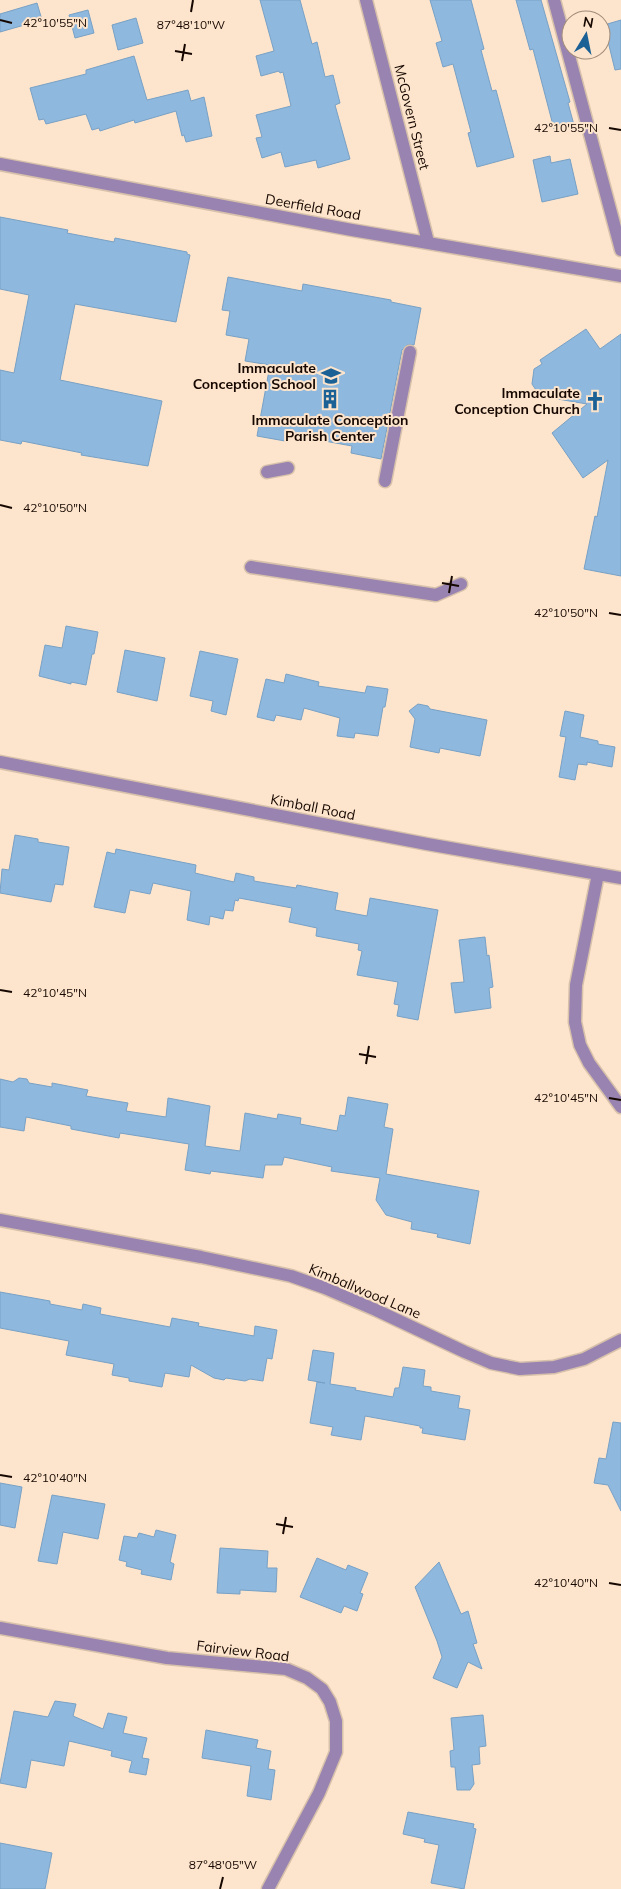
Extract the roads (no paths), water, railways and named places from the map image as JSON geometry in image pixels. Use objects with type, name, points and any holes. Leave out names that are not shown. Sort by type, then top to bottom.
[{"type":"street","name":"McGovern Street","points":[[366,0],[428,242]]},
{"type":"street","points":[[554,0],[621,250]]},
{"type":"street","name":"Deerfield Road","points":[[0,164],[352,230],[621,276]]},
{"type":"street","points":[[385,481],[410,352]]},
{"type":"street","points":[[267,472],[288,468]]},
{"type":"street","points":[[251,567],[436,595],[460,584]]},
{"type":"street","name":"Kimball Road","points":[[0,762],[418,842],[621,878]]},
{"type":"street","points":[[598,874],[576,985],[574,1022],[580,1044],[589,1063],[621,1107]]},
{"type":"street","name":"Kimballwood Lane","points":[[0,1220],[201,1257],[291,1276],[376,1310],[464,1352],[491,1363],[510,1367],[554,1367],[584,1359],[621,1340]]},
{"type":"street","name":"Fairview Road","points":[[0,1628],[167,1658],[286,1669],[307,1678],[322,1689],[330,1702],[336,1721],[336,1752],[319,1792],[268,1889]]},
{"type":"place","name":"Immaculate Conception School","points":[[331,376]]},
{"type":"place","name":"Immaculate Conception Parish Center","points":[[330,399]]},
{"type":"place","name":"Immaculate Conception Church","points":[[595,401]]}]
